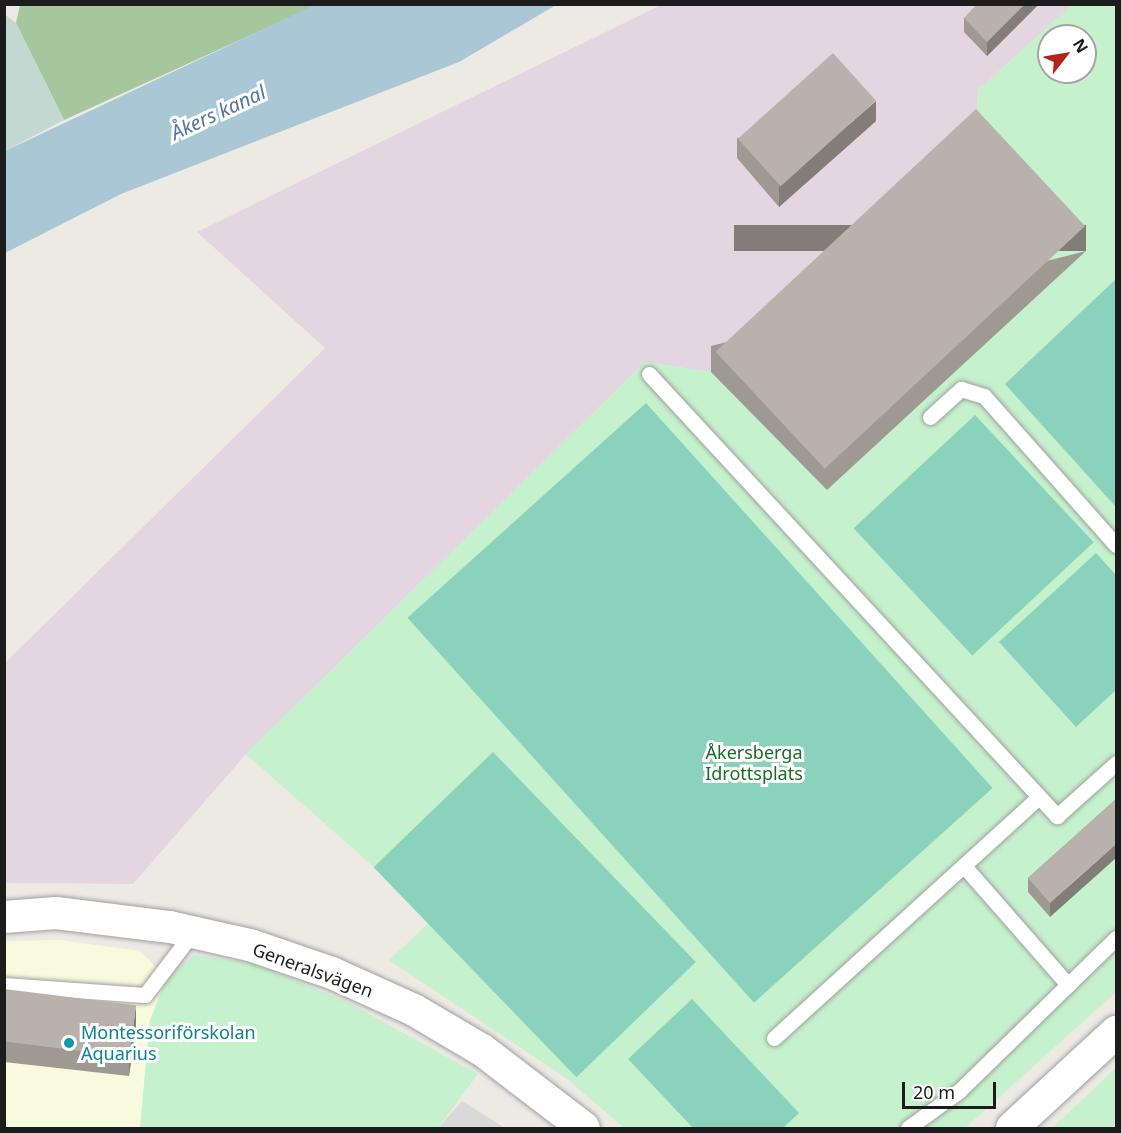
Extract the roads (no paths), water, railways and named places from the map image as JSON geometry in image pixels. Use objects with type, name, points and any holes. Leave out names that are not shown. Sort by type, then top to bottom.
[{"type":"street","name":"Generalsvägen","points":[[4,917],[57,913],[193,932],[250,945],[332,973],[414,1010],[482,1050],[584,1128]]},
{"type":"street","points":[[1012,1128],[1116,1032]]},
{"type":"lane","points":[[649,374],[1057,816],[1116,763]]},
{"type":"lane","points":[[930,417],[961,389],[984,396],[1116,545]]},
{"type":"lane","points":[[774,1038],[1039,797]]},
{"type":"lane","points":[[964,866],[1068,985]]},
{"type":"lane","points":[[4,985],[145,995],[193,932]]},
{"type":"lane","points":[[908,1128],[959,1091],[1116,938]]},
{"type":"water","name":"Åkers kanal","points":[[317,4],[556,5],[459,62],[121,194],[5,253],[5,151]]},
{"type":"place","name":"Montessoriförskolan Aquarius","points":[[69,1043]]},
{"type":"park label","name":"Åkersberga Idrottsplats","points":[[754,763]]}]
